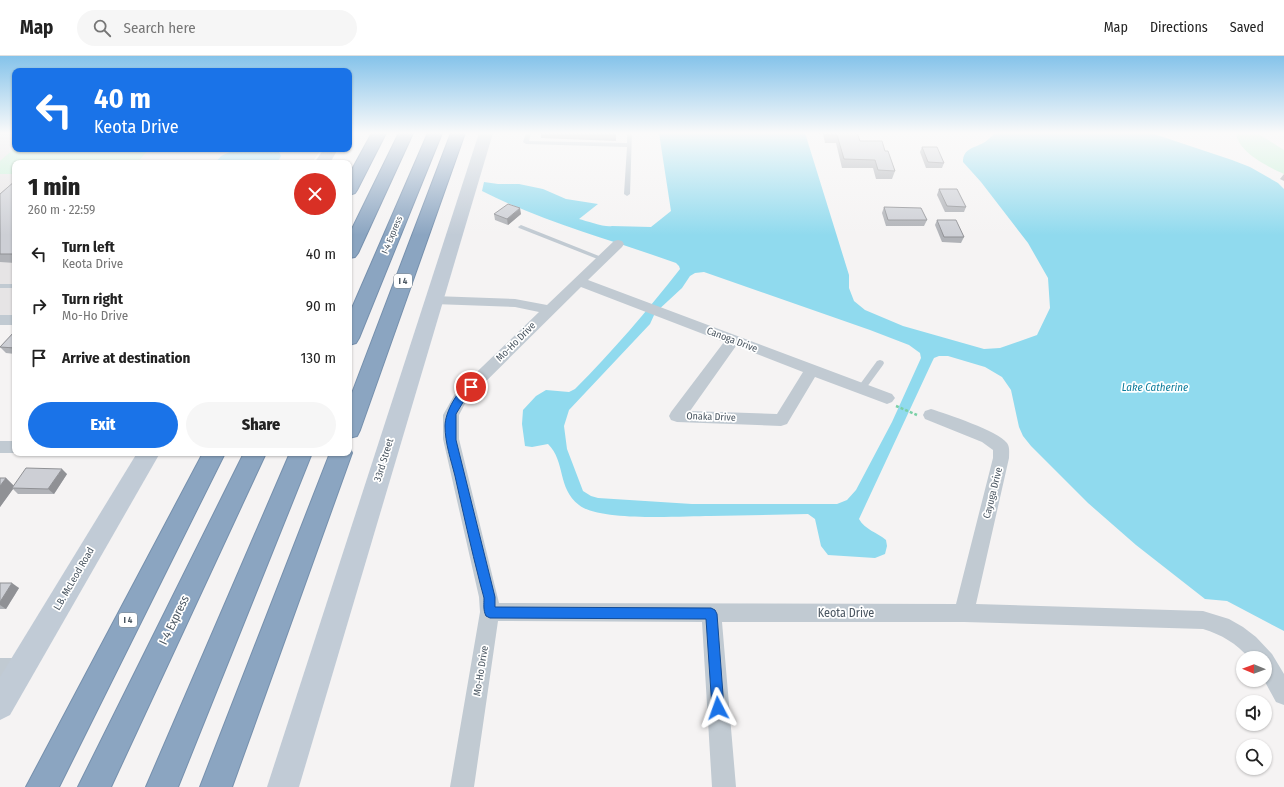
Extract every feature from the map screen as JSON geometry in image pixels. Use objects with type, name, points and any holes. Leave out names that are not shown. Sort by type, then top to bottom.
[{"type":"highway","points":[[352,184],[361,167]]},
{"type":"highway","points":[[352,248],[390,167]]},
{"type":"highway","name":"I-4 Express","points":[[352,331],[421,167]]},
{"type":"highway","name":"I 4","points":[[352,422],[445,167]]},
{"type":"highway","name":"I 4","points":[[42,787],[212,456]]},
{"type":"highway","name":"I-4 Express","points":[[94,787],[254,456]]},
{"type":"highway","points":[[162,787],[300,456]]},
{"type":"highway","points":[[216,787],[340,456]]},
{"type":"street","name":"33rd Street","points":[[283,787],[475,167]]},
{"type":"street","name":"Mo-Ho Drive","points":[[462,787],[490,612],[489,597],[451,440],[451,414],[461,396],[578,281],[618,244]]},
{"type":"street","name":"Canoga Drive","points":[[578,281],[812,370],[891,402]]},
{"type":"street","points":[[433,304],[545,314]]},
{"type":"street","name":"Onaka Drive","points":[[732,340],[677,416],[781,420],[812,370]]},
{"type":"street","name":"Cayuga Drive","points":[[932,416],[988,438],[1001,447],[1001,458],[964,613]]},
{"type":"street","points":[[0,447],[12,447]]},
{"type":"street","name":"L.B. McLeod Road","points":[[0,705],[11,668],[147,456]]},
{"type":"street","name":"Keota Drive","points":[[490,612],[711,614],[964,613],[1203,620],[1220,624],[1236,632],[1256,651]]},
{"type":"street","points":[[711,614],[724,787]]},
{"type":"street","points":[[1272,674],[1284,694]]},
{"type":"lane","points":[[627,194],[629,167]]},
{"type":"lane","points":[[521,227],[602,259]]},
{"type":"lane","points":[[0,286],[12,286]]},
{"type":"lane","points":[[861,389],[880,363]]},
{"type":"path","points":[[891,402],[914,413]]},
{"type":"shaded area","points":[[0,167],[12,167],[12,316],[0,316]]},
{"type":"green space","points":[[0,167],[12,167],[12,174],[0,174]]},
{"type":"green space","points":[[1270,167],[1284,167],[1284,174]]},
{"type":"water","name":"Lake Catherine","points":[[664,167],[816,167],[849,275],[849,288],[854,301],[865,310],[903,326],[984,349],[1000,348],[1037,335],[1050,308],[1048,278],[1028,243],[981,182],[968,167],[1250,167],[1278,183],[1284,189],[1284,631],[1227,601],[1205,599],[1136,545],[1088,503],[1031,446],[1023,436],[1019,427],[1011,390],[1002,377],[985,367],[948,356],[939,356],[934,358],[859,519],[864,526],[886,540],[887,546],[885,554],[875,558],[828,555],[821,546],[815,519],[808,514],[642,517],[604,514],[579,505],[567,491],[554,451],[548,444],[532,447],[525,446],[522,424],[523,410],[536,396],[546,390],[569,392],[575,389],[629,331],[680,269],[676,263],[578,230],[505,202],[482,191],[484,182],[519,184],[543,189],[566,199],[598,204],[579,219],[596,224],[605,226],[651,227],[671,211]],"holes":[[[704,272],[909,345],[920,353],[921,358],[892,422],[856,490],[847,500],[837,504],[692,504],[598,498],[583,491],[567,449],[564,426],[569,410],[650,324],[655,313],[682,288],[690,276],[695,273]]]},
{"type":"building","points":[[877,167],[894,167],[895,171],[878,170]]},
{"type":"building","points":[[12,184],[12,254],[0,254],[0,194]]},
{"type":"building","points":[[939,189],[957,189],[966,207],[947,206]]},
{"type":"building","points":[[508,204],[520,208],[507,219],[494,214]]},
{"type":"building","points":[[884,207],[921,208],[927,220],[888,220]]},
{"type":"building","points":[[937,220],[956,220],[964,237],[944,237]]},
{"type":"building","points":[[12,334],[12,348],[0,347]]},
{"type":"building","points":[[26,468],[62,469],[48,489],[12,488]]},
{"type":"building","points":[[0,478],[6,478],[0,486]]},
{"type":"building","points":[[0,583],[12,583],[0,602]]},
{"type":"route","points":[[471,387],[461,396],[451,414],[451,440],[489,597],[490,612],[711,614],[718,708]]}]
